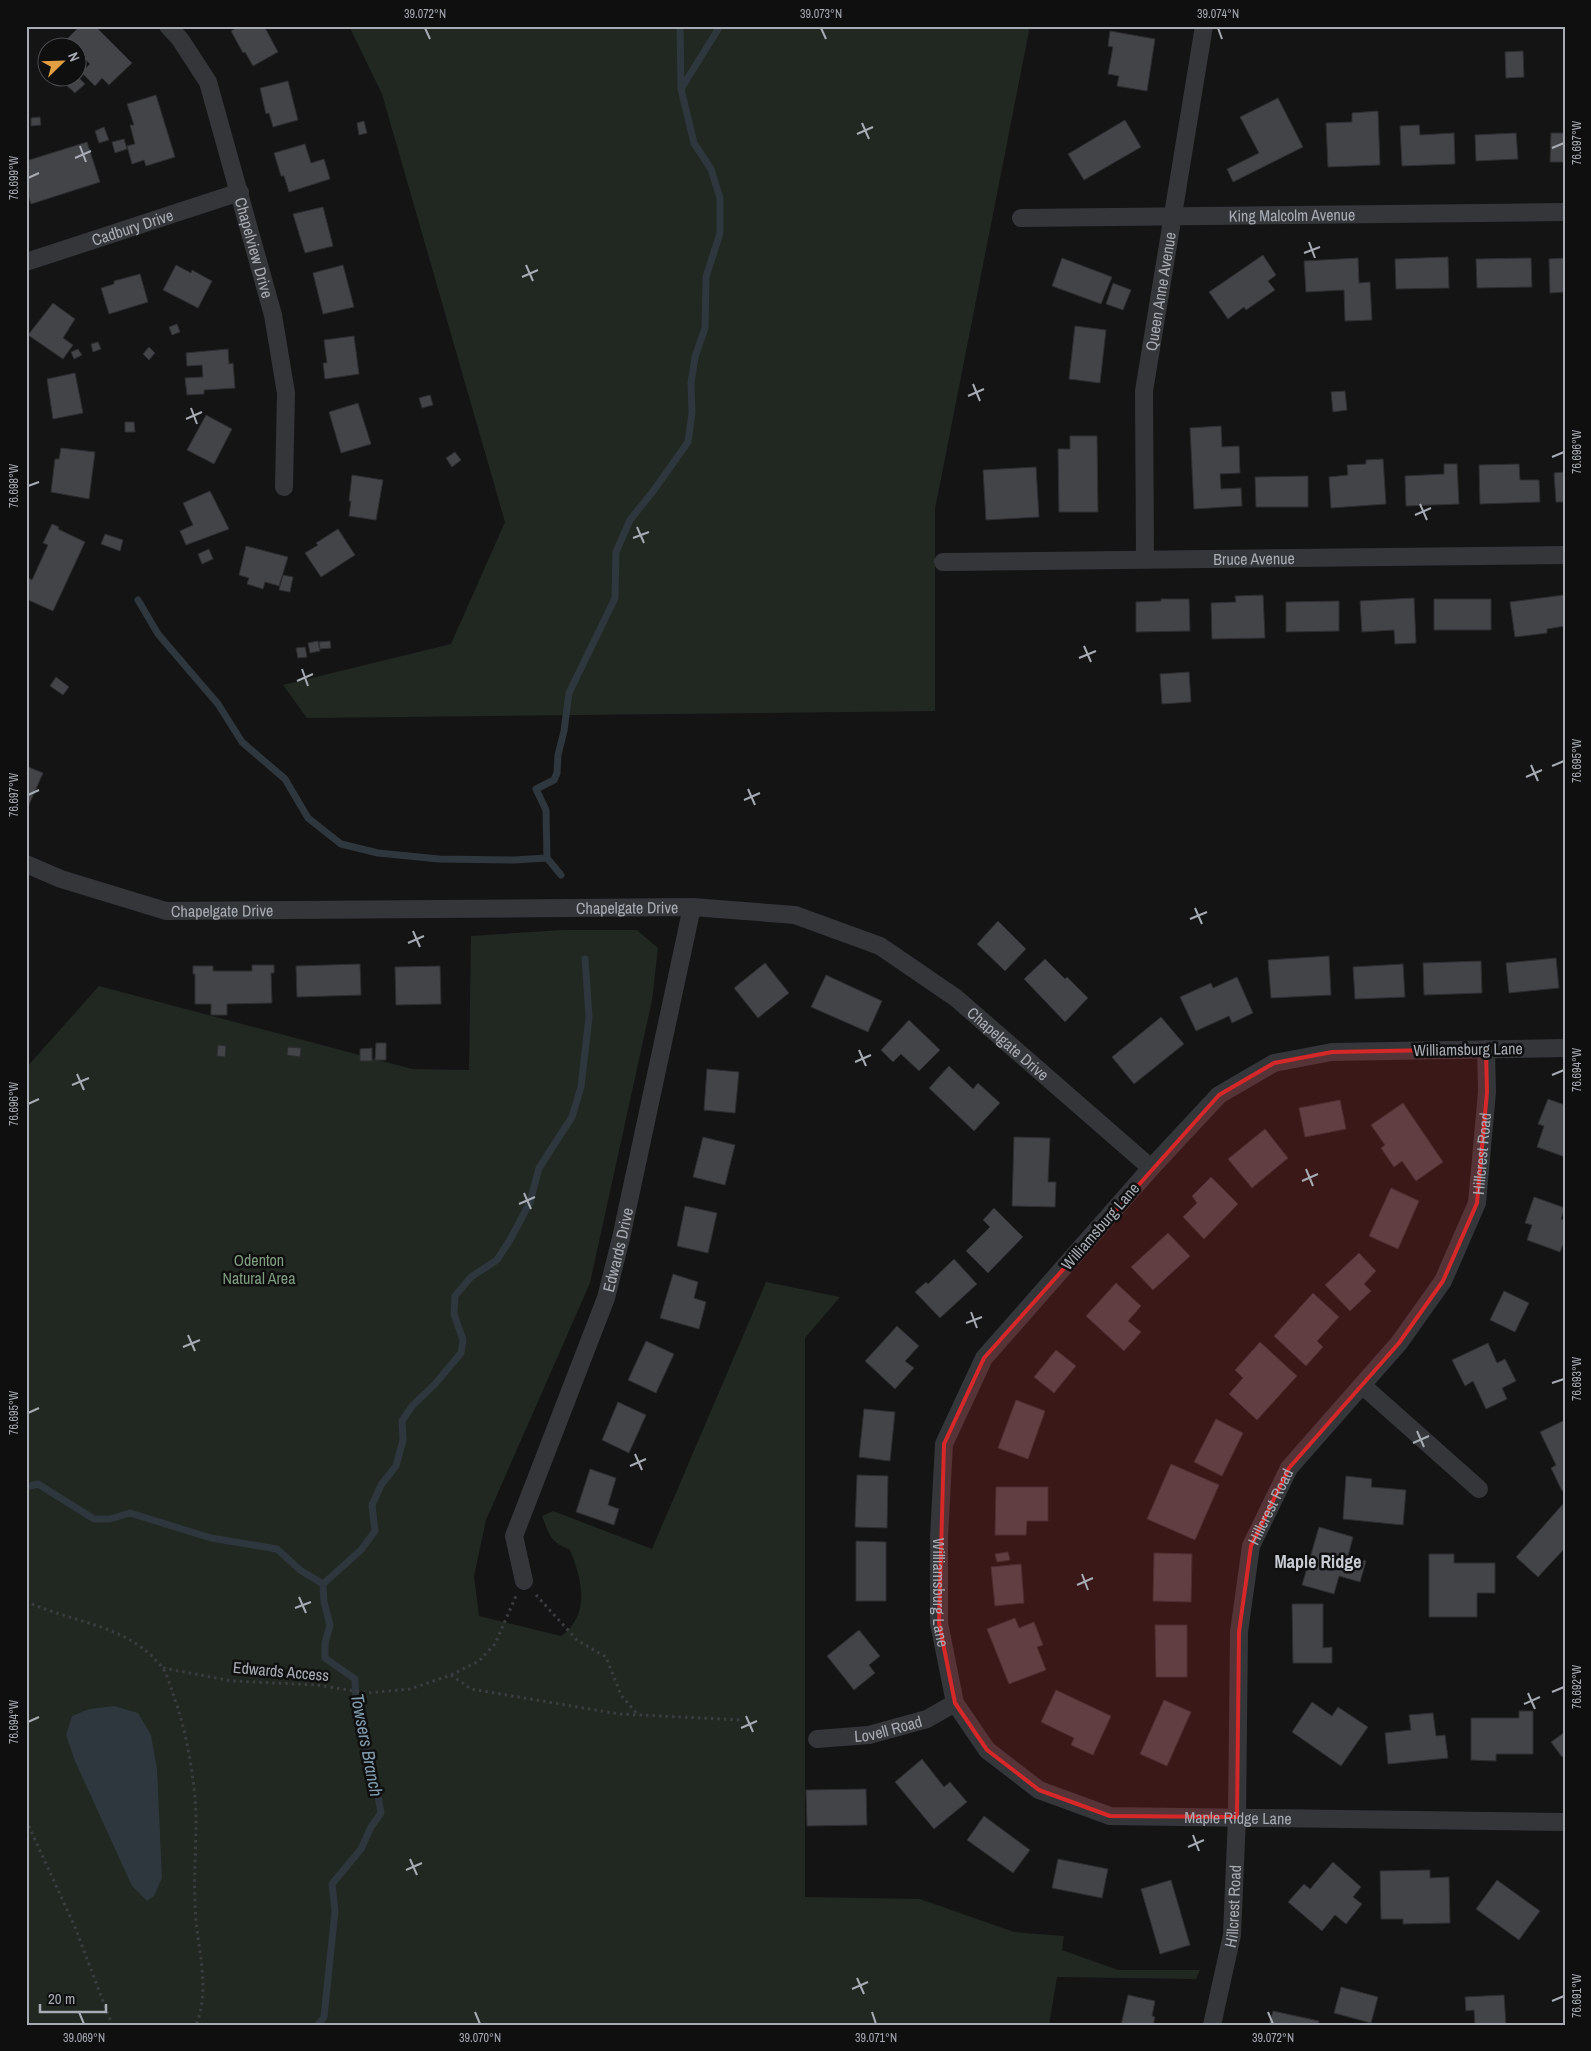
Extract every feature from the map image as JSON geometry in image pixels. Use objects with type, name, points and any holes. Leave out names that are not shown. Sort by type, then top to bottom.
[{"type":"street","name":"Chapelview Drive","points":[[168,26],[180,38],[208,82],[273,314],[286,393],[284,486]]},
{"type":"street","name":"Queen Anne Avenue","points":[[1145,559],[1144,391],[1204,26]]},
{"type":"street","name":"Cadbury Drive","points":[[26,262],[240,192]]},
{"type":"street","name":"King Malcolm Avenue","points":[[1021,218],[1565,212]]},
{"type":"street","name":"Bruce Avenue","points":[[943,562],[1565,555]]},
{"type":"street","name":"Chapelgate Drive","points":[[26,864],[60,879],[166,912],[692,907],[795,915],[880,946],[956,998],[1151,1168]]},
{"type":"street","name":"Edwards Drive","points":[[524,1581],[514,1536],[606,1298],[621,1238],[692,907]]},
{"type":"street","name":"Williamsburg Lane","points":[[955,1703],[939,1622],[939,1537],[944,1444],[984,1358],[1151,1168],[1219,1095],[1274,1063],[1332,1052],[1565,1048]]},
{"type":"street","name":"Hillcrest Road","points":[[1212,2025],[1232,1935],[1237,1817],[1239,1632],[1251,1546],[1289,1468],[1399,1343],[1443,1281],[1476,1203],[1487,1092],[1486,1049]]},
{"type":"street","points":[[1362,1386],[1478,1489]]},
{"type":"street","name":"Lovell Road","points":[[817,1738],[870,1735],[927,1718],[955,1703]]},
{"type":"street","name":"Maple Ridge Lane","points":[[955,1703],[987,1750],[1038,1790],[1110,1816],[1565,1822]]},
{"type":"path","name":"Edwards Access","points":[[163,1668],[232,1681],[317,1684],[367,1693],[410,1689],[451,1675],[479,1661],[495,1644],[524,1581]]},
{"type":"path","points":[[524,1581],[577,1640],[606,1657],[621,1695],[638,1715]]},
{"type":"path","points":[[26,1601],[38,1607],[120,1634],[142,1645],[163,1668],[179,1710],[189,1757],[196,1818],[196,1919],[203,1973],[199,2016],[196,2025]]},
{"type":"path","points":[[451,1675],[471,1690],[619,1714],[742,1720]]},
{"type":"path","points":[[26,1820],[75,1927],[112,2025]]},
{"type":"highlighted area","points":[[1486,1049],[1487,1092],[1477,1203],[1443,1281],[1399,1343],[1289,1468],[1251,1546],[1239,1632],[1237,1817],[1110,1816],[1039,1790],[987,1750],[955,1703],[939,1623],[944,1444],[984,1358],[1219,1095],[1274,1063],[1332,1052]]},
{"type":"green space","points":[[349,26],[1030,26],[935,509],[935,711],[307,718],[283,685],[451,644],[505,522],[382,94]]},
{"type":"green space","name":"Odenton Natural Area","points":[[562,930],[637,930],[658,948],[652,1000],[590,1283],[486,1520],[474,1576],[479,1616],[561,1636],[577,1618],[581,1596],[580,1584],[570,1550],[554,1541],[542,1516],[553,1511],[652,1549],[766,1282],[840,1297],[805,1338],[805,1897],[920,1899],[1014,1932],[1064,1936],[1062,1950],[1118,1970],[1200,1970],[1196,1979],[1057,1977],[1049,2025],[26,2025],[26,1068],[99,986],[412,1069],[469,1070],[471,936]]},
{"type":"shaded area","points":[[114,1706],[138,1713],[151,1735],[157,1769],[162,1878],[154,1896],[147,1901],[132,1886],[75,1761],[66,1735],[72,1716],[89,1709]]},
{"type":"building","points":[[80,26],[95,26],[132,63],[109,85],[102,78],[95,86],[88,79],[88,66],[90,64],[88,62],[88,38],[68,38]]},
{"type":"building","points":[[240,26],[264,26],[278,52],[253,66],[245,52],[243,53],[231,31]]},
{"type":"building","points":[[1110,31],[1155,39],[1147,91],[1117,86],[1119,76],[1108,74],[1113,47],[1108,46]]},
{"type":"building","points":[[1523,51],[1524,77],[1506,78],[1505,52]]},
{"type":"building","points":[[288,81],[298,120],[273,127],[269,113],[266,114],[260,88]]},
{"type":"building","points":[[69,88],[81,88],[75,93]]},
{"type":"building","points":[[156,95],[175,157],[146,166],[144,160],[132,164],[127,146],[135,144],[130,125],[134,125],[127,104]]},
{"type":"building","points":[[1278,98],[1303,147],[1233,182],[1227,169],[1259,153],[1240,117]]},
{"type":"building","points":[[1378,111],[1380,165],[1328,167],[1326,123],[1352,122],[1352,113]]},
{"type":"building","points":[[40,117],[41,125],[31,126],[31,118]]},
{"type":"building","points":[[1125,120],[1141,147],[1084,180],[1068,154]]},
{"type":"building","points":[[364,121],[367,133],[359,135],[357,123]]},
{"type":"building","points":[[1419,125],[1420,135],[1454,133],[1455,164],[1402,166],[1400,126]]},
{"type":"building","points":[[104,127],[109,140],[99,143],[95,131]]},
{"type":"building","points":[[1516,133],[1518,159],[1476,161],[1475,135]]},
{"type":"building","points":[[1551,133],[1565,133],[1565,162],[1550,162]]},
{"type":"building","points":[[124,139],[127,149],[115,153],[112,142]]},
{"type":"building","points":[[87,142],[100,182],[31,204],[26,189],[26,161]]},
{"type":"building","points":[[305,144],[311,163],[324,159],[330,179],[289,192],[284,176],[281,176],[274,153]]},
{"type":"building","points":[[323,207],[333,246],[305,253],[293,214]]},
{"type":"building","points":[[1263,255],[1276,275],[1268,281],[1275,290],[1246,310],[1244,307],[1228,319],[1209,292]]},
{"type":"building","points":[[1448,257],[1449,288],[1396,289],[1395,259]]},
{"type":"building","points":[[1062,258],[1112,277],[1101,304],[1052,286]]},
{"type":"building","points":[[1358,258],[1359,283],[1370,282],[1372,320],[1345,321],[1344,290],[1306,292],[1304,261]]},
{"type":"building","points":[[1531,258],[1532,287],[1477,288],[1476,259]]},
{"type":"building","points":[[1565,258],[1565,292],[1550,293],[1549,259]]},
{"type":"building","points":[[176,265],[191,273],[192,270],[212,281],[198,308],[163,290]]},
{"type":"building","points":[[343,265],[354,307],[323,314],[313,273]]},
{"type":"building","points":[[140,274],[148,302],[109,314],[101,288],[114,284],[114,281]]},
{"type":"building","points":[[1113,283],[1131,290],[1123,310],[1106,304]]},
{"type":"building","points":[[53,303],[75,319],[63,338],[73,345],[63,359],[28,335]]},
{"type":"building","points":[[177,324],[180,332],[172,335],[169,327]]},
{"type":"building","points":[[1075,326],[1106,330],[1100,383],[1069,379]]},
{"type":"building","points":[[354,336],[359,374],[325,379],[323,363],[327,363],[324,340]]},
{"type":"building","points":[[98,342],[101,349],[93,352],[91,344]]},
{"type":"building","points":[[149,347],[155,353],[149,360],[143,354]]},
{"type":"building","points":[[78,349],[82,355],[74,359],[71,352]]},
{"type":"building","points":[[228,349],[229,364],[233,363],[235,388],[204,390],[204,394],[187,395],[185,378],[203,377],[202,365],[187,366],[186,353]]},
{"type":"building","points":[[75,373],[83,413],[53,419],[47,379]]},
{"type":"building","points":[[1345,391],[1347,410],[1333,412],[1331,392]]},
{"type":"building","points":[[430,395],[433,405],[422,408],[419,398]]},
{"type":"building","points":[[358,403],[371,444],[341,453],[329,412]]},
{"type":"building","points":[[206,415],[232,429],[214,464],[187,450]]},
{"type":"building","points":[[125,422],[134,422],[135,432],[125,432]]},
{"type":"building","points":[[1221,426],[1222,447],[1239,446],[1240,473],[1220,474],[1221,489],[1241,488],[1242,506],[1194,509],[1190,428]]},
{"type":"building","points":[[1070,436],[1097,436],[1098,512],[1059,512],[1058,449],[1070,449]]},
{"type":"building","points":[[61,448],[95,452],[89,499],[51,492],[55,459],[59,459]]},
{"type":"building","points":[[455,452],[461,460],[452,467],[446,458]]},
{"type":"building","points":[[1383,459],[1386,504],[1331,508],[1329,477],[1348,475],[1347,465],[1366,464],[1366,460]]},
{"type":"building","points":[[1444,464],[1457,464],[1459,504],[1406,506],[1405,476],[1444,474]]},
{"type":"building","points":[[1519,464],[1520,480],[1539,480],[1540,502],[1480,504],[1479,465]]},
{"type":"building","points":[[1036,467],[1039,517],[986,520],[983,470]]},
{"type":"building","points":[[1565,472],[1565,502],[1556,502],[1554,473]]},
{"type":"building","points":[[352,475],[383,480],[376,520],[349,516]]},
{"type":"building","points":[[1308,476],[1308,507],[1256,507],[1255,477]]},
{"type":"building","points":[[210,491],[229,529],[186,545],[180,531],[193,525],[183,503]]},
{"type":"building","points":[[52,524],[59,527],[58,529],[85,542],[53,611],[26,599],[27,577],[32,580],[48,545],[43,543]]},
{"type":"building","points":[[338,529],[355,555],[321,577],[305,553],[318,545],[316,543]]},
{"type":"building","points":[[105,534],[123,540],[120,551],[101,544]]},
{"type":"building","points":[[246,546],[288,557],[279,586],[265,582],[263,589],[247,584],[249,578],[239,575]]},
{"type":"building","points":[[209,549],[213,559],[202,564],[198,554]]},
{"type":"building","points":[[283,575],[293,577],[290,592],[279,590]]},
{"type":"building","points":[[1263,595],[1265,638],[1212,639],[1211,603],[1236,602],[1235,596]]},
{"type":"building","points":[[1564,595],[1565,626],[1547,629],[1547,633],[1515,637],[1510,602]]},
{"type":"building","points":[[1414,598],[1416,643],[1395,644],[1394,630],[1362,632],[1360,601]]},
{"type":"building","points":[[1161,599],[1189,599],[1190,631],[1136,632],[1136,602],[1161,601]]},
{"type":"building","points":[[1434,599],[1491,599],[1491,630],[1434,630]]},
{"type":"building","points":[[1339,601],[1339,631],[1286,632],[1286,602]]},
{"type":"building","points":[[318,641],[320,651],[310,653],[308,643]]},
{"type":"building","points":[[330,641],[331,648],[320,649],[319,642]]},
{"type":"building","points":[[305,647],[307,657],[298,658],[296,648]]},
{"type":"building","points":[[1189,672],[1191,702],[1162,704],[1160,674]]},
{"type":"building","points":[[56,677],[69,687],[63,695],[50,686]]},
{"type":"building","points":[[26,766],[43,773],[28,807],[26,806]]},
{"type":"building","points":[[998,921],[1026,949],[1005,971],[977,944]]},
{"type":"building","points":[[1329,956],[1331,995],[1271,998],[1268,960]]},
{"type":"building","points":[[1556,958],[1559,988],[1509,993],[1506,963]]},
{"type":"building","points":[[1045,959],[1088,998],[1065,1022],[1024,979]]},
{"type":"building","points":[[1481,961],[1482,993],[1424,995],[1423,963]]},
{"type":"building","points":[[765,963],[789,993],[758,1018],[734,988]]},
{"type":"building","points":[[360,964],[361,995],[297,997],[296,966]]},
{"type":"building","points":[[1403,964],[1405,997],[1355,999],[1353,967]]},
{"type":"building","points":[[252,965],[274,965],[274,973],[271,973],[272,1003],[227,1004],[227,1015],[211,1015],[211,1004],[195,1004],[195,974],[193,974],[193,966],[213,966],[213,971],[252,971]]},
{"type":"building","points":[[440,966],[441,1004],[396,1005],[395,967]]},
{"type":"building","points":[[826,975],[882,1001],[868,1032],[811,1007]]},
{"type":"building","points":[[1237,977],[1253,1013],[1232,1023],[1229,1016],[1196,1031],[1180,997],[1211,983],[1213,988]]},
{"type":"building","points":[[1161,1017],[1184,1044],[1134,1084],[1112,1057]]},
{"type":"building","points":[[909,1020],[940,1050],[919,1071],[901,1054],[893,1062],[881,1050]]},
{"type":"building","points":[[376,1043],[386,1043],[386,1060],[375,1060]]},
{"type":"building","points":[[218,1045],[226,1046],[225,1057],[217,1056]]},
{"type":"building","points":[[288,1047],[301,1048],[300,1057],[287,1055]]},
{"type":"building","points":[[372,1048],[372,1061],[360,1061],[360,1049]]},
{"type":"building","points":[[949,1066],[973,1089],[978,1083],[1000,1103],[974,1131],[929,1088]]},
{"type":"building","points":[[707,1069],[739,1072],[735,1113],[704,1110]]},
{"type":"building","points":[[1548,1099],[1565,1105],[1565,1157],[1537,1147],[1544,1126],[1538,1124]]},
{"type":"building","points":[[1340,1100],[1346,1129],[1305,1137],[1299,1108]]},
{"type":"building","points":[[1403,1103],[1443,1162],[1416,1181],[1402,1161],[1394,1167],[1381,1148],[1385,1145],[1371,1125]]},
{"type":"building","points":[[1265,1129],[1288,1158],[1252,1188],[1228,1159]]},
{"type":"building","points":[[703,1137],[735,1145],[725,1185],[693,1177]]},
{"type":"building","points":[[1014,1137],[1050,1138],[1048,1182],[1056,1182],[1055,1207],[1012,1206]]},
{"type":"building","points":[[1211,1177],[1238,1204],[1204,1239],[1183,1217],[1197,1203],[1192,1196]]},
{"type":"building","points":[[1391,1188],[1419,1201],[1398,1249],[1369,1236]]},
{"type":"building","points":[[1534,1197],[1565,1208],[1561,1219],[1565,1220],[1565,1240],[1560,1252],[1527,1240],[1532,1225],[1525,1223]]},
{"type":"building","points":[[685,1206],[717,1213],[708,1253],[677,1246]]},
{"type":"building","points":[[994,1208],[1023,1237],[988,1273],[966,1251],[990,1227],[983,1220]]},
{"type":"building","points":[[1168,1233],[1190,1256],[1153,1290],[1131,1267]]},
{"type":"building","points":[[1359,1253],[1376,1271],[1364,1284],[1371,1291],[1350,1311],[1325,1285]]},
{"type":"building","points":[[954,1259],[977,1284],[940,1318],[915,1292],[926,1282],[928,1284]]},
{"type":"building","points":[[673,1274],[698,1282],[694,1298],[706,1302],[699,1329],[660,1318]]},
{"type":"building","points":[[1116,1283],[1141,1306],[1128,1321],[1141,1332],[1124,1351],[1086,1316]]},
{"type":"building","points":[[1504,1291],[1529,1303],[1515,1332],[1490,1320]]},
{"type":"building","points":[[1313,1293],[1339,1317],[1317,1341],[1323,1347],[1306,1366],[1274,1336]]},
{"type":"building","points":[[897,1326],[919,1346],[905,1361],[914,1368],[895,1389],[865,1361]]},
{"type":"building","points":[[646,1341],[674,1354],[656,1393],[628,1380]]},
{"type":"building","points":[[1260,1342],[1297,1376],[1257,1420],[1229,1394],[1243,1378],[1235,1370]]},
{"type":"building","points":[[1488,1343],[1497,1363],[1505,1359],[1516,1381],[1502,1388],[1507,1399],[1486,1409],[1473,1381],[1465,1386],[1452,1360]]},
{"type":"building","points":[[1056,1350],[1076,1366],[1054,1393],[1034,1377]]},
{"type":"building","points":[[1016,1400],[1045,1411],[1028,1459],[998,1448]]},
{"type":"building","points":[[618,1402],[646,1415],[629,1453],[602,1440]]},
{"type":"building","points":[[864,1409],[895,1412],[890,1461],[859,1457]]},
{"type":"building","points":[[1216,1419],[1243,1433],[1222,1476],[1194,1462]]},
{"type":"building","points":[[1565,1420],[1565,1490],[1562,1491],[1551,1468],[1556,1465],[1540,1432]]},
{"type":"building","points":[[1171,1464],[1219,1485],[1195,1540],[1147,1519]]},
{"type":"building","points":[[590,1469],[616,1478],[608,1505],[619,1509],[614,1525],[576,1512]]},
{"type":"building","points":[[857,1475],[888,1476],[887,1528],[855,1527]]},
{"type":"building","points":[[1346,1476],[1372,1479],[1371,1487],[1406,1490],[1403,1525],[1343,1519]]},
{"type":"building","points":[[996,1487],[1048,1487],[1048,1521],[1027,1521],[1026,1535],[995,1535]]},
{"type":"building","points":[[1563,1504],[1565,1548],[1538,1577],[1516,1557]]},
{"type":"building","points":[[1319,1527],[1353,1537],[1348,1556],[1366,1561],[1360,1582],[1339,1576],[1334,1594],[1302,1585]]},
{"type":"building","points":[[856,1541],[886,1542],[886,1601],[856,1601]]},
{"type":"building","points":[[1008,1552],[1010,1560],[997,1562],[995,1554]]},
{"type":"building","points":[[1154,1553],[1192,1554],[1191,1602],[1153,1601]]},
{"type":"building","points":[[1429,1554],[1454,1554],[1454,1563],[1495,1563],[1495,1593],[1477,1593],[1477,1617],[1429,1617]]},
{"type":"building","points":[[1021,1564],[1024,1603],[995,1606],[991,1567]]},
{"type":"building","points":[[1292,1604],[1323,1604],[1323,1648],[1332,1647],[1332,1663],[1293,1663]]},
{"type":"building","points":[[1015,1618],[1019,1628],[1034,1622],[1043,1645],[1037,1647],[1046,1670],[1009,1684],[987,1629]]},
{"type":"building","points":[[1155,1625],[1187,1625],[1187,1677],[1156,1677]]},
{"type":"building","points":[[859,1630],[880,1656],[869,1665],[875,1673],[854,1690],[827,1656]]},
{"type":"building","points":[[1056,1690],[1111,1716],[1093,1755],[1071,1745],[1074,1738],[1041,1722]]},
{"type":"building","points":[[1164,1700],[1191,1712],[1167,1766],[1140,1754]]},
{"type":"building","points":[[1312,1702],[1332,1716],[1338,1707],[1368,1727],[1341,1766],[1292,1732]]},
{"type":"building","points":[[1519,1711],[1533,1711],[1533,1754],[1496,1754],[1496,1761],[1471,1760],[1471,1718],[1519,1718]]},
{"type":"building","points":[[1433,1713],[1436,1736],[1445,1735],[1448,1758],[1388,1764],[1385,1733],[1411,1730],[1409,1715]]},
{"type":"building","points":[[1565,1732],[1565,1755],[1562,1757],[1551,1742]]},
{"type":"building","points":[[922,1759],[944,1787],[950,1782],[967,1802],[934,1829],[895,1782]]},
{"type":"building","points":[[866,1789],[867,1825],[807,1826],[806,1790]]},
{"type":"building","points":[[984,1816],[1030,1850],[1013,1873],[967,1840]]},
{"type":"building","points":[[1058,1859],[1108,1869],[1102,1898],[1052,1888]]},
{"type":"building","points":[[1333,1862],[1361,1887],[1353,1897],[1362,1904],[1346,1924],[1335,1915],[1322,1931],[1288,1902],[1304,1884],[1310,1889]]},
{"type":"building","points":[[1430,1870],[1430,1878],[1449,1877],[1450,1923],[1403,1924],[1403,1919],[1381,1919],[1380,1871]]},
{"type":"building","points":[[1171,1880],[1190,1945],[1160,1954],[1141,1889]]},
{"type":"building","points":[[1497,1880],[1540,1911],[1519,1940],[1476,1909]]},
{"type":"building","points":[[1341,1987],[1378,1997],[1371,2023],[1334,2013]]},
{"type":"building","points":[[1128,1995],[1155,2001],[1152,2016],[1155,2017],[1153,2025],[1121,2025]]},
{"type":"building","points":[[1504,1995],[1506,2025],[1475,2025],[1474,2010],[1466,2011],[1465,1997]]},
{"type":"building","points":[[1273,2011],[1319,2021],[1318,2025],[1269,2025]]},
{"type":"waterway","name":"Towsers Branch","points":[[561,875],[547,858],[546,810],[536,789],[554,780],[557,773],[558,755],[564,731],[569,693],[615,598],[616,552],[630,520],[688,442],[692,413],[691,383],[695,357],[705,328],[706,277],[720,233],[720,198],[711,169],[694,143],[681,89],[680,26]]},
{"type":"waterway","points":[[681,89],[720,26]]},
{"type":"waterway","points":[[138,600],[158,634],[218,704],[242,742],[285,779],[308,818],[341,844],[378,853],[439,859],[514,860],[547,858]]},
{"type":"waterway","name":"Towsers Branch","points":[[318,2025],[324,2017],[335,1911],[332,1884],[361,1849],[371,1827],[381,1813],[376,1784],[356,1707],[355,1679],[325,1658],[325,1643],[330,1625],[324,1602],[323,1584],[361,1550],[375,1531],[372,1505],[381,1485],[396,1466],[403,1440],[402,1421],[412,1406],[435,1384],[461,1353],[463,1340],[454,1314],[455,1296],[471,1277],[497,1260],[530,1202],[539,1168],[572,1117],[581,1087],[589,1017],[585,959]]},
{"type":"waterway","points":[[26,1487],[38,1484],[94,1519],[110,1519],[130,1513],[211,1538],[277,1549],[300,1570],[323,1584]]},
{"type":"district","name":"Maple Ridge","points":[[1318,1561]]}]
